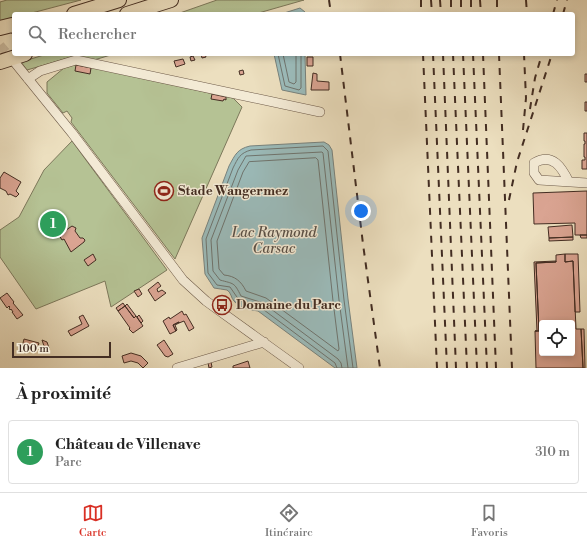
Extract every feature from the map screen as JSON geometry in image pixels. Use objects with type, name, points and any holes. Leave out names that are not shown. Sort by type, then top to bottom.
[{"type":"highway","points":[[80,12],[119,0]]},
{"type":"highway","points":[[133,12],[171,0]]},
{"type":"highway","points":[[0,28],[12,25]]},
{"type":"highway","points":[[0,37],[12,33]]},
{"type":"highway","points":[[0,53],[12,50]]},
{"type":"highway","points":[[0,62],[20,59]]},
{"type":"street","points":[[20,59],[28,79],[72,133],[183,280],[206,301],[298,368]]},
{"type":"street","points":[[28,79],[40,71],[76,60],[320,112]]},
{"type":"street","points":[[569,182],[587,183]]},
{"type":"street","points":[[177,368],[264,342]]},
{"type":"green space","points":[[7,0],[81,0],[36,12],[12,12],[12,19],[0,22],[0,2]]},
{"type":"green space","points":[[217,0],[304,0],[262,12],[183,12]]},
{"type":"green space","points":[[40,56],[75,56],[27,70],[21,62]]},
{"type":"green space","points":[[75,56],[107,56],[94,60]]},
{"type":"green space","name":"Stade Wangermez","points":[[77,64],[233,98],[242,107],[175,259],[71,122],[72,118],[67,111],[63,113],[47,93],[47,82],[64,68]]},
{"type":"green space","points":[[72,141],[167,270],[111,307],[105,281],[36,309],[0,257],[0,230],[19,217],[44,170]]},
{"type":"water","points":[[300,8],[305,12],[287,12]]},
{"type":"water","points":[[274,56],[305,56],[306,95],[282,90]]},
{"type":"water","name":"Lac Raymond Carsac","points":[[324,142],[329,145],[332,150],[357,368],[335,368],[258,311],[238,305],[227,290],[214,288],[205,274],[202,238],[229,166],[237,153],[250,146]]},
{"type":"building","points":[[193,56],[195,60],[191,61],[190,57]]},
{"type":"building","points":[[307,57],[313,57],[313,66],[307,66]]},
{"type":"building","points":[[183,59],[185,64],[176,67],[174,61]]},
{"type":"building","points":[[76,65],[91,68],[90,74],[75,71]]},
{"type":"building","points":[[243,70],[244,74],[240,75],[239,71]]},
{"type":"building","points":[[313,73],[317,74],[317,81],[329,82],[329,90],[311,90]]},
{"type":"building","points":[[585,74],[587,74],[587,82],[585,82]]},
{"type":"building","points":[[212,94],[226,97],[226,100],[211,99]]},
{"type":"building","points":[[585,102],[587,102],[587,111],[585,111]]},
{"type":"building","points":[[584,133],[587,133],[587,169],[582,169],[582,160],[585,160]]},
{"type":"building","points":[[4,172],[21,182],[16,191],[19,194],[16,197],[10,194],[8,195],[6,191],[0,188],[0,178]]},
{"type":"building","points":[[587,191],[587,235],[575,235],[575,223],[534,224],[533,193]]},
{"type":"building","points":[[572,225],[573,237],[549,238],[548,227]]},
{"type":"building","points":[[72,226],[76,228],[75,231],[80,238],[85,240],[71,252],[64,239],[62,240],[59,235]]},
{"type":"building","points":[[580,235],[587,235],[587,238],[581,238]]},
{"type":"building","points":[[573,237],[573,240],[549,241],[549,238]]},
{"type":"building","points":[[93,254],[96,260],[88,266],[84,260]]},
{"type":"building","points":[[565,254],[565,262],[573,261],[576,329],[581,329],[583,368],[536,368],[535,331],[539,331],[536,263],[556,262],[556,255]]},
{"type":"building","points":[[565,254],[578,254],[580,312],[575,312],[573,261],[565,262]]},
{"type":"building","points":[[556,261],[536,263],[539,331],[537,331],[534,262]]},
{"type":"building","points":[[158,282],[161,286],[157,289],[158,292],[162,290],[166,293],[155,301],[148,290]]},
{"type":"building","points":[[139,289],[142,294],[138,297],[134,291]]},
{"type":"building","points":[[7,293],[23,315],[17,319],[11,309],[10,310],[10,307],[9,306],[7,308],[0,298]]},
{"type":"building","points":[[123,303],[125,306],[118,311],[116,308]]},
{"type":"building","points":[[127,304],[136,316],[134,318],[125,306]]},
{"type":"building","points":[[125,306],[134,318],[136,316],[143,326],[133,333],[118,311]]},
{"type":"building","points":[[182,311],[184,315],[186,314],[194,328],[189,331],[184,321],[179,322],[173,325],[176,331],[170,334],[163,321],[169,317],[170,319]]},
{"type":"building","points":[[83,315],[89,326],[71,336],[68,331],[82,324],[79,317]]},
{"type":"building","points":[[139,315],[143,321],[141,323],[137,317]]},
{"type":"building","points":[[179,322],[175,325],[176,331],[173,325]]},
{"type":"building","points":[[581,329],[584,329],[585,368],[583,368]]},
{"type":"building","points":[[24,339],[39,343],[36,352],[22,347]]},
{"type":"building","points":[[42,340],[47,342],[49,348],[45,349]]},
{"type":"building","points":[[164,340],[173,354],[168,357],[165,356],[157,345]]},
{"type":"building","points":[[131,353],[141,356],[148,363],[143,368],[138,363],[131,361],[124,363],[122,356]]},
{"type":"building","points":[[248,361],[250,368],[233,368],[233,366]]},
{"type":"building","points":[[211,362],[212,367],[209,368],[208,363]]},
{"type":"tunnel","points":[[0,45],[14,62]]},
{"type":"railway","points":[[329,0],[331,12]]},
{"type":"railway","points":[[421,0],[421,12]]},
{"type":"railway","points":[[431,0],[432,12]]},
{"type":"railway","points":[[440,0],[441,12]]},
{"type":"railway","points":[[451,0],[451,12]]},
{"type":"railway","points":[[461,0],[461,12]]},
{"type":"railway","points":[[471,0],[471,12]]},
{"type":"railway","points":[[480,0],[481,12]]},
{"type":"railway","points":[[497,0],[497,12]]},
{"type":"railway","points":[[526,0],[527,12]]},
{"type":"railway","points":[[554,12],[557,0]]},
{"type":"railway","points":[[564,12],[567,0]]},
{"type":"railway","points":[[340,56],[380,368]]},
{"type":"railway","points":[[423,56],[437,368]]},
{"type":"railway","points":[[433,56],[447,368]]},
{"type":"railway","points":[[443,56],[456,368]]},
{"type":"railway","points":[[453,56],[467,368]]},
{"type":"railway","points":[[463,56],[477,368]]},
{"type":"railway","points":[[473,56],[487,368]]},
{"type":"railway","points":[[483,56],[496,368]]},
{"type":"railway","points":[[499,56],[512,368]]},
{"type":"railway","points":[[523,130],[526,98],[524,56]]},
{"type":"railway","points":[[530,109],[535,78],[541,56]]},
{"type":"railway","points":[[509,200],[517,162],[551,56]]},
{"type":"place","name":"Stade Wangermez","points":[[164,191]]},
{"type":"place","name":"Château de Villenave","points":[[53,224]]},
{"type":"place","name":"Domaine du Parc","points":[[222,305]]}]
